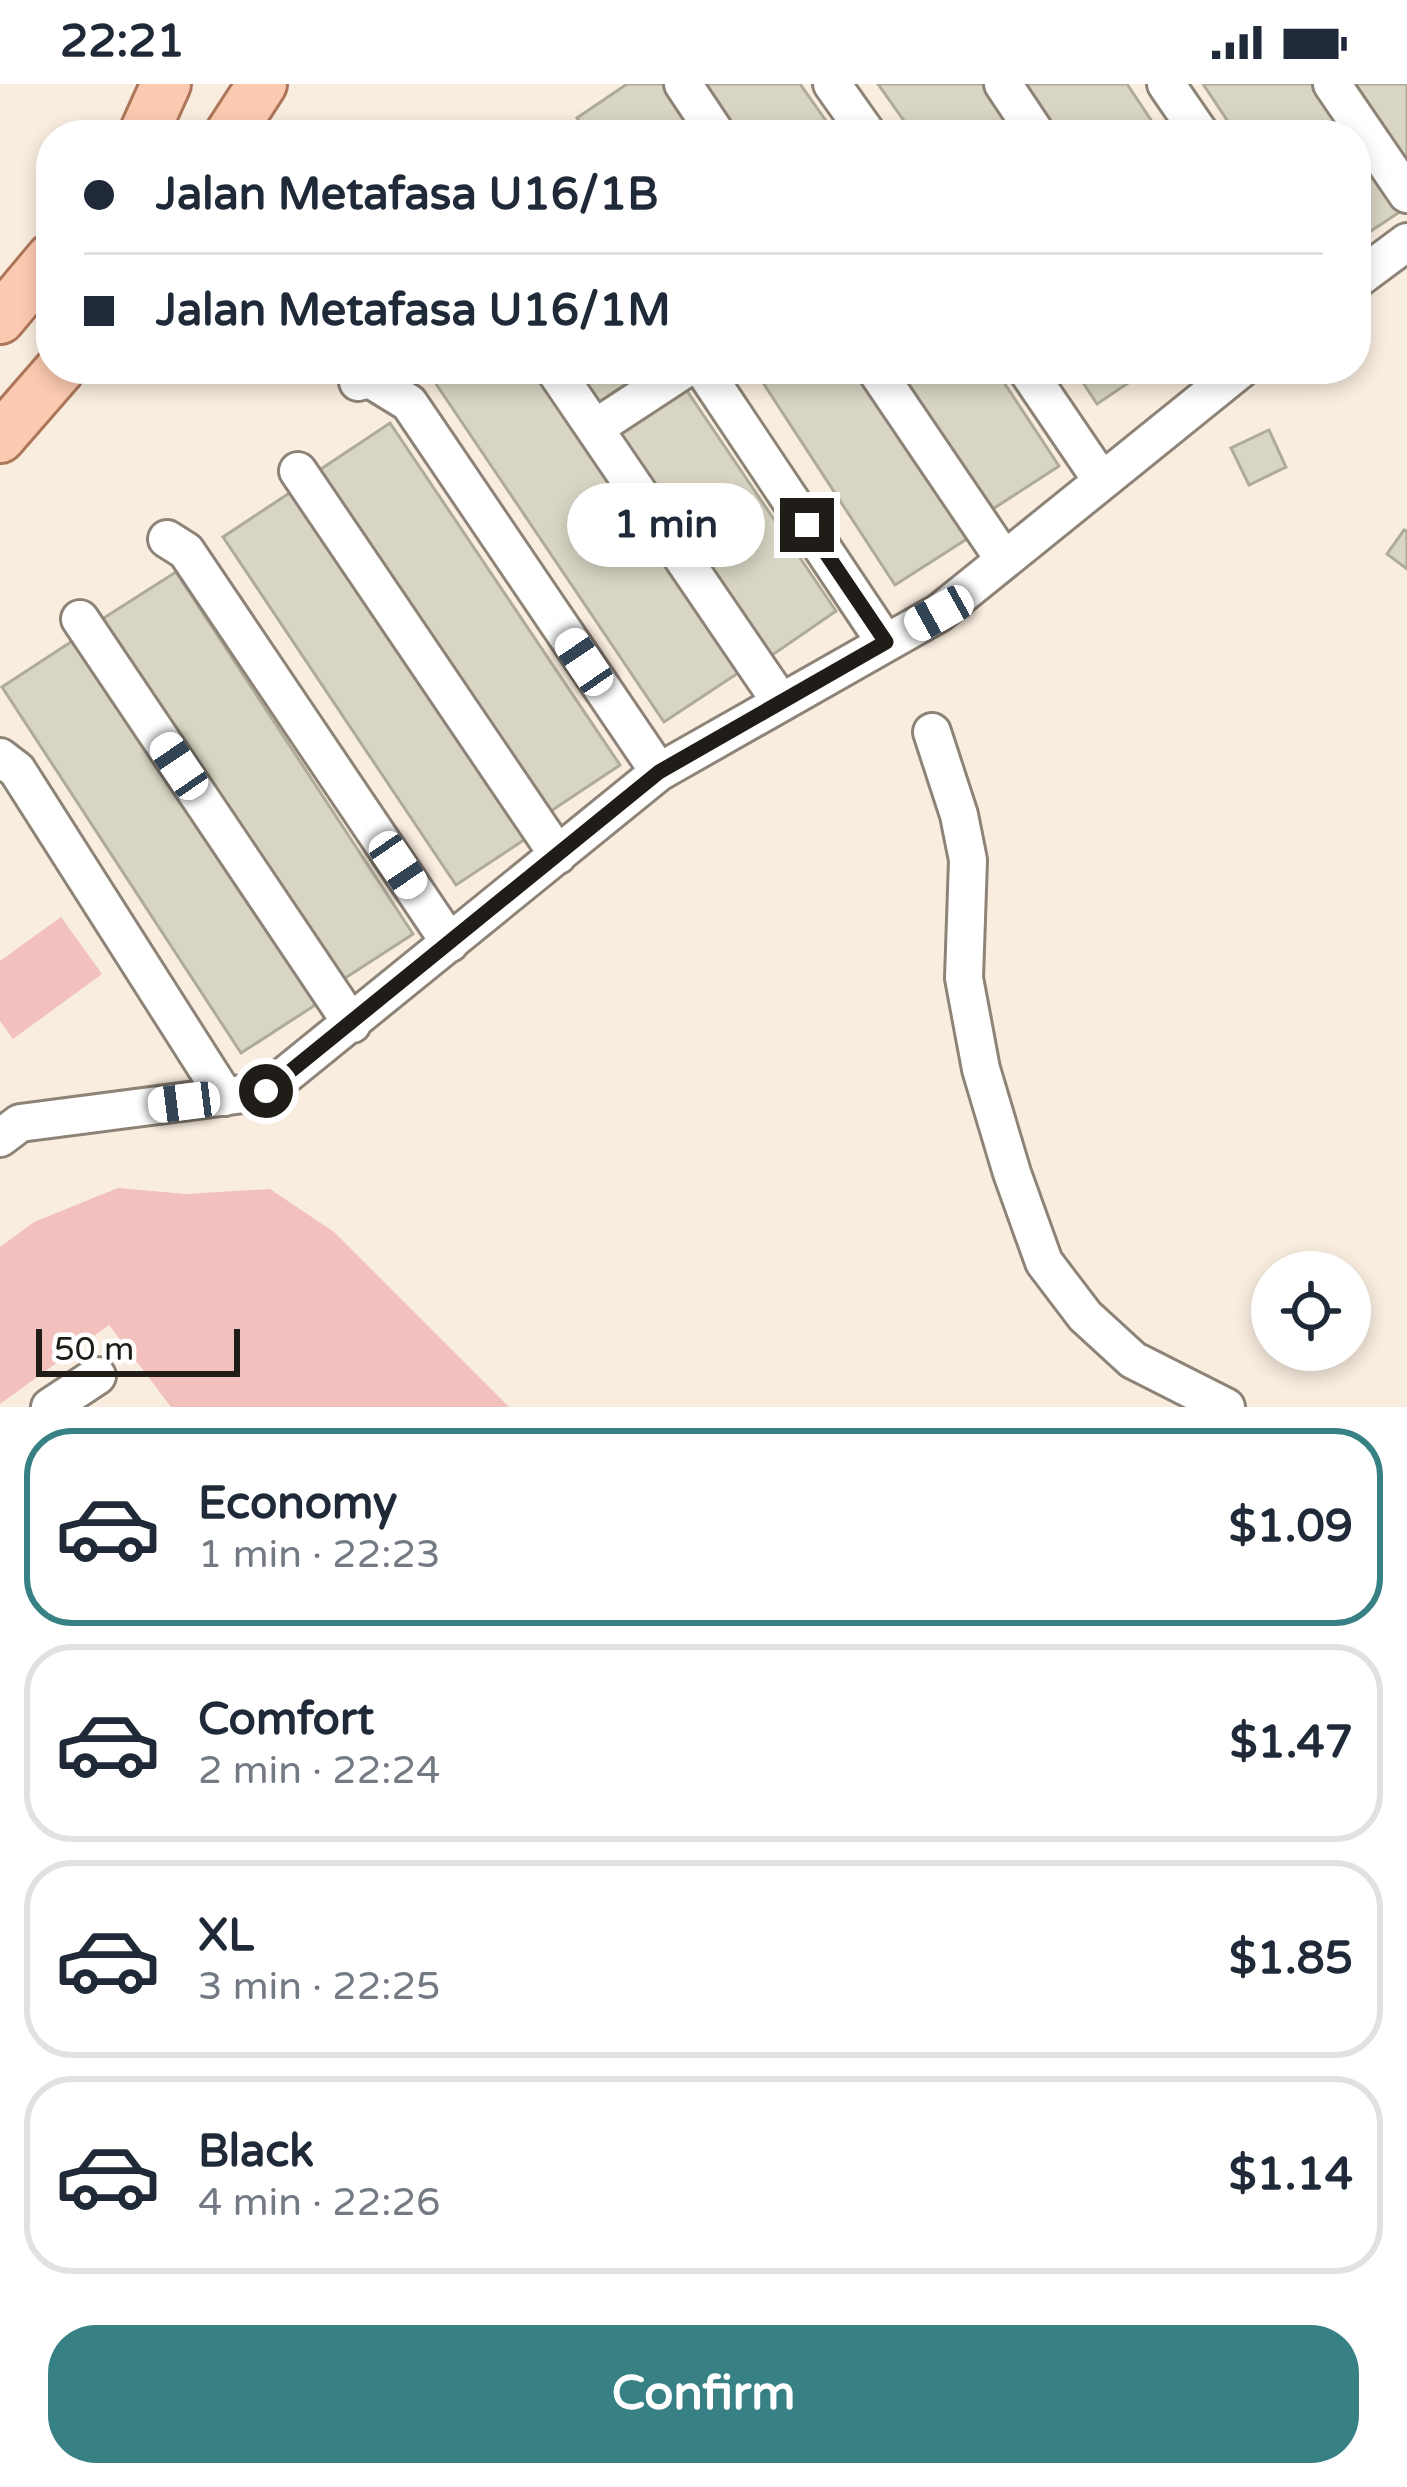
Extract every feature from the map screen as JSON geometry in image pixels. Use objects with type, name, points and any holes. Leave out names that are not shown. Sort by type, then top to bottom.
[{"type":"main road","points":[[149,120],[166,84]]},
{"type":"main road","points":[[233,120],[243,84]]},
{"type":"main road","points":[[239,120],[262,84]]},
{"type":"main road","points":[[0,320],[36,276]]},
{"type":"main road","points":[[0,438],[47,384]]},
{"type":"street","points":[[682,84],[707,120]]},
{"type":"street","points":[[832,84],[857,120]]},
{"type":"street","points":[[1003,84],[1022,120]]},
{"type":"street","points":[[1166,84],[1191,120]]},
{"type":"street","points":[[1332,84],[1357,120]]},
{"type":"street","points":[[1371,141],[1407,194]]},
{"type":"street","points":[[1371,269],[1407,242]]},
{"type":"street","points":[[378,384],[409,404],[659,772]]},
{"type":"street","points":[[564,384],[780,701]]},
{"type":"street","points":[[595,428],[662,384]]},
{"type":"street","points":[[713,384],[886,642]]},
{"type":"street","points":[[885,384],[1003,558]]},
{"type":"street","points":[[1036,384],[1102,481]]},
{"type":"street","points":[[7,1119],[266,1091],[659,772],[939,613],[1102,481],[1210,384]]},
{"type":"street","points":[[298,471],[558,855]]},
{"type":"street","points":[[166,539],[186,551],[450,943]]},
{"type":"street","points":[[80,619],[352,1024]]},
{"type":"street","points":[[932,732],[968,860],[964,978],[981,1069],[1045,1262],[1085,1316],[1133,1360],[1226,1407]]},
{"type":"street","points":[[0,757],[17,770],[225,1097]]},
{"type":"street","points":[[50,1407],[98,1376]]},
{"type":"shaded area","points":[[61,917],[102,974],[13,1039],[0,1021],[0,961]]},
{"type":"shaded area","points":[[118,1188],[186,1194],[270,1189],[334,1232],[509,1407],[171,1407],[109,1325],[0,1404],[0,1247],[34,1222]]},
{"type":"building","points":[[627,84],[669,84],[694,120],[578,120]]},
{"type":"building","points":[[688,84],[800,84],[825,120],[713,120]]},
{"type":"building","points":[[878,84],[999,84],[1020,114],[1011,120],[903,120]]},
{"type":"building","points":[[1018,84],[1127,84],[1151,120],[1042,120]]},
{"type":"building","points":[[1203,84],[1317,84],[1341,120],[1227,120]]},
{"type":"building","points":[[1339,84],[1407,84],[1407,178],[1371,128],[1371,120],[1365,120]]},
{"type":"building","points":[[1371,166],[1401,211],[1371,231]]},
{"type":"building","points":[[436,384],[552,384],[744,669],[664,722]]},
{"type":"building","points":[[572,384],[626,384],[589,409]]},
{"type":"building","points":[[682,384],[836,611],[762,662],[606,433]]},
{"type":"building","points":[[764,384],[875,384],[973,535],[895,585]]},
{"type":"building","points":[[895,384],[1005,384],[1059,466],[982,516]]},
{"type":"building","points":[[1084,384],[1127,384],[1097,404]]},
{"type":"building","points":[[390,423],[620,765],[542,817],[312,475]]},
{"type":"building","points":[[1269,430],[1286,467],[1249,485],[1231,448]]},
{"type":"building","points":[[303,484],[536,832],[456,885],[223,537]]},
{"type":"building","points":[[1407,531],[1407,569],[1387,554]]},
{"type":"building","points":[[176,572],[413,934],[333,986],[96,623]]},
{"type":"building","points":[[83,634],[323,1000],[241,1053],[2,687]]},
{"type":"route","points":[[266,1091],[659,772],[886,642],[807,525]]}]
